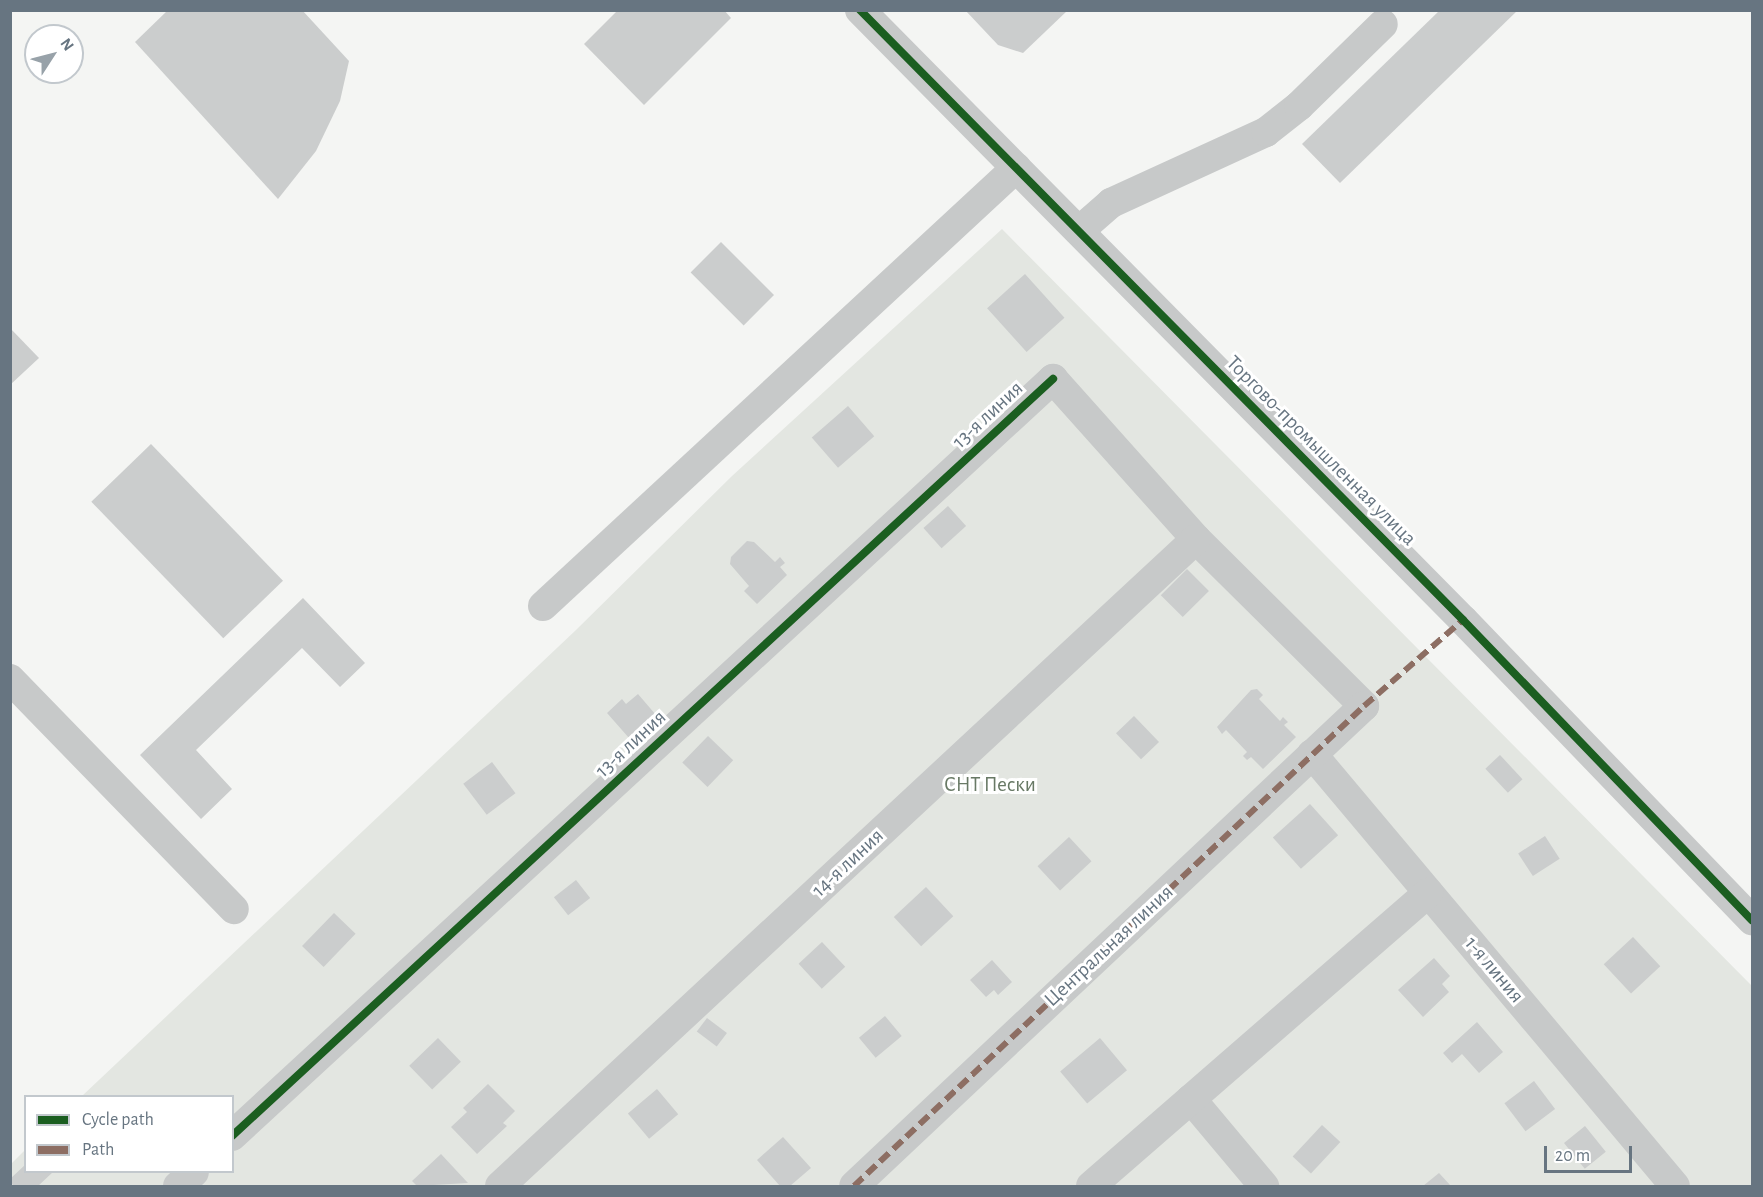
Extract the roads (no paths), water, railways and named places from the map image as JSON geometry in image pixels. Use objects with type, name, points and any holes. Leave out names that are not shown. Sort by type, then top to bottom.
[{"type":"street","name":"Торгово-промышленная улица","points":[[860,10],[1463,620],[1752,920]]},
{"type":"street","points":[[1079,231],[1111,203],[1266,132],[1299,106],[1383,24]]},
{"type":"street","points":[[543,606],[1016,168]]},
{"type":"street","name":"13-я линия","points":[[234,1134],[1053,379],[1196,539]]},
{"type":"street","name":"Центральная линия","points":[[854,1186],[1364,706],[1196,539]]},
{"type":"street","name":"14-я линия","points":[[500,1186],[1196,539]]},
{"type":"street","points":[[10,679],[234,909]]},
{"type":"street","name":"1-я линия","points":[[1312,754],[1675,1186]]},
{"type":"street","points":[[1090,1186],[1428,893]]},
{"type":"street","points":[[1191,1099],[1264,1186]]},
{"type":"street","points":[[178,1186],[193,1173]]},
{"type":"park label","name":"СНТ Пески","points":[[990,785]]}]
